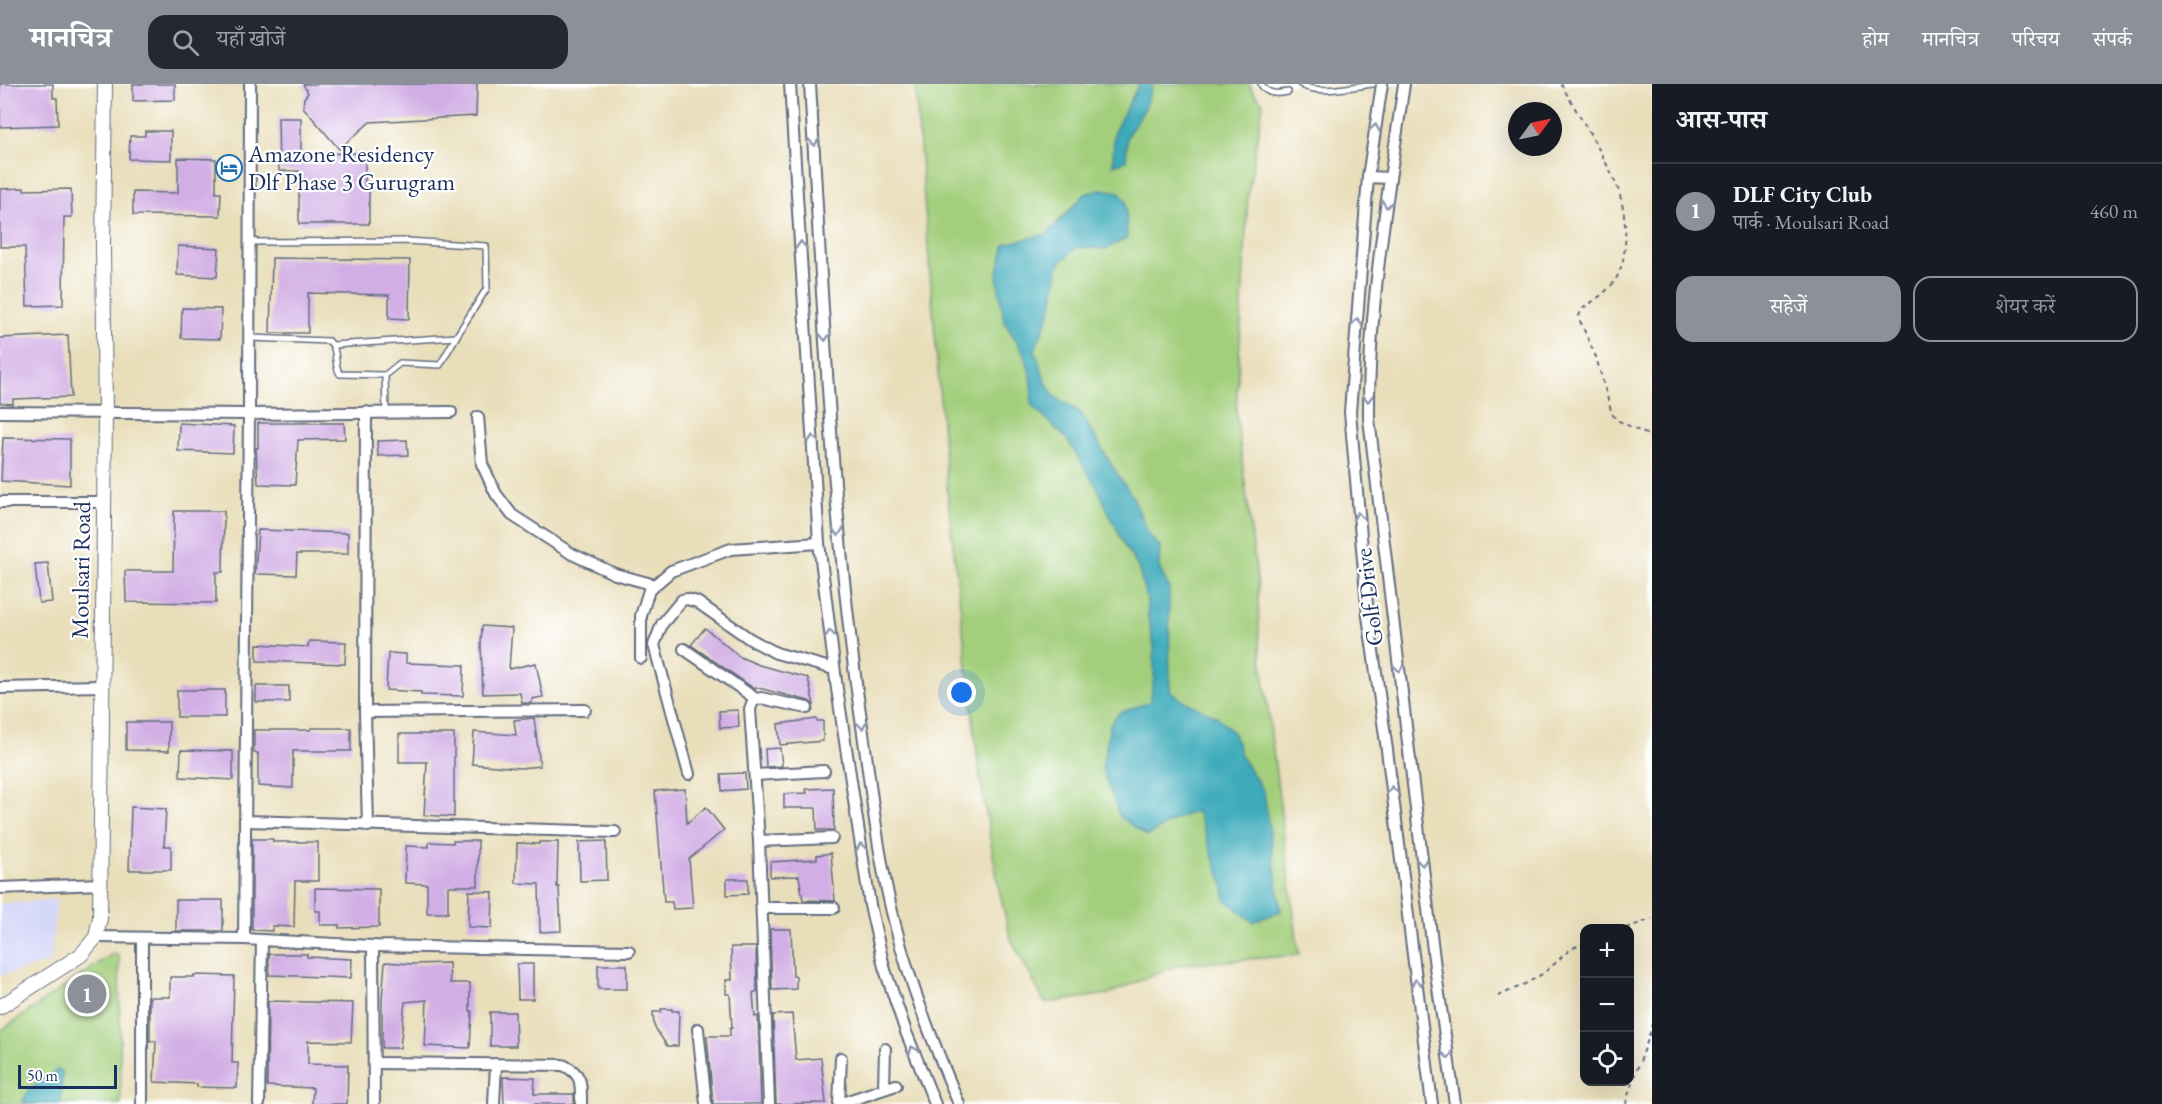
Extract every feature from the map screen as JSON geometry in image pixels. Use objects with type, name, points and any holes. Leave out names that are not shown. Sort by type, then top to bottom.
[{"type":"street","name":"Moulsari Road","points":[[96,938],[100,918],[101,884],[105,84]]},
{"type":"street","points":[[244,939],[250,84]]},
{"type":"street","points":[[790,84],[819,543],[834,669],[870,905],[884,967],[902,1022],[935,1104]]},
{"type":"street","points":[[810,84],[832,452],[843,583],[856,687],[873,802],[896,927],[937,1055],[959,1104]]},
{"type":"street","name":"Golf Drive","points":[[1382,84],[1368,177],[1350,412],[1368,616],[1432,1104]]},
{"type":"street","name":"Golf Drive","points":[[1404,84],[1390,178],[1371,343],[1369,419],[1435,967],[1455,1104]]},
{"type":"street","points":[[1368,177],[1390,178]]},
{"type":"street","points":[[0,412],[249,414],[451,412]]},
{"type":"street","points":[[366,412],[365,712],[368,826]]},
{"type":"street","points":[[478,417],[482,464],[496,494],[512,514],[572,554],[615,574],[655,585]]},
{"type":"street","points":[[0,502],[104,502]]},
{"type":"street","points":[[641,658],[641,616],[649,590],[670,571],[731,549],[819,543]]},
{"type":"street","points":[[689,774],[654,645],[662,624],[682,600],[697,602],[750,639],[776,653],[834,669]]},
{"type":"street","points":[[684,649],[756,699],[807,708]]},
{"type":"street","points":[[0,688],[102,686]]},
{"type":"street","points":[[837,689],[856,687]]},
{"type":"street","points":[[756,699],[750,709],[759,841],[769,1104]]},
{"type":"street","points":[[365,712],[585,710]]},
{"type":"street","points":[[755,775],[824,771]]},
{"type":"street","points":[[245,821],[615,832]]},
{"type":"street","points":[[759,841],[832,838]]},
{"type":"street","points":[[0,888],[101,884]]},
{"type":"street","points":[[762,908],[834,908]]},
{"type":"street","points":[[0,1008],[81,955],[96,938],[244,939],[373,946],[629,951]]},
{"type":"street","points":[[142,939],[142,1104]]},
{"type":"street","points":[[259,1104],[262,940]]},
{"type":"street","points":[[373,946],[374,1104]]},
{"type":"street","points":[[698,1029],[706,1104]]},
{"type":"street","points":[[884,1088],[885,1049]]},
{"type":"street","points":[[841,1058],[839,1104],[896,1085]]},
{"type":"street","points":[[375,1063],[563,1065],[578,1074],[581,1084],[581,1104]]},
{"type":"street","points":[[494,1104],[496,1064]]},
{"type":"lane","points":[[1262,84],[1264,89],[1273,94],[1288,92]]},
{"type":"lane","points":[[1300,84],[1317,90],[1373,84]]},
{"type":"lane","points":[[250,242],[406,241],[486,246],[487,288],[440,365],[400,363],[385,375],[340,374],[336,368],[333,345]]},
{"type":"lane","points":[[250,338],[325,340],[333,345],[456,337]]},
{"type":"lane","points":[[385,375],[386,413]]},
{"type":"path","points":[[1561,84],[1613,178],[1621,203],[1625,237],[1624,255],[1614,281],[1582,309],[1579,316],[1580,321],[1596,357],[1612,414],[1617,420],[1652,437]]},
{"type":"path","points":[[1634,925],[1652,919]]},
{"type":"path","points":[[1498,996],[1538,977],[1549,970],[1569,950],[1580,945]]},
{"type":"path","points":[[1626,1104],[1652,1024]]},
{"type":"shaded area","points":[[57,899],[50,962],[0,976],[0,904]]},
{"type":"green space","points":[[915,84],[1250,84],[1252,91],[1263,103],[1248,194],[1236,412],[1258,587],[1259,639],[1299,955],[1178,965],[1108,994],[1045,1003],[1010,937],[998,884],[979,771],[948,500]]},
{"type":"green space","points":[[114,953],[119,957],[121,1104],[0,1104],[0,1031]]},
{"type":"water","points":[[1139,84],[1153,84],[1144,110],[1127,136],[1126,161],[1113,165],[1114,132]]},
{"type":"water","points":[[1102,189],[1119,192],[1126,201],[1127,238],[1106,249],[1077,247],[1059,264],[1051,310],[1035,350],[1045,380],[1054,396],[1081,413],[1133,497],[1149,535],[1160,547],[1159,567],[1169,588],[1170,691],[1184,701],[1218,717],[1234,734],[1242,758],[1264,792],[1281,911],[1253,922],[1225,899],[1221,877],[1196,811],[1174,820],[1147,836],[1120,817],[1102,769],[1110,724],[1119,713],[1150,702],[1154,678],[1154,646],[1147,600],[1138,567],[1125,547],[1098,489],[1067,439],[1032,406],[1031,375],[1023,352],[1004,321],[997,275],[1005,244],[1047,234],[1085,194]]},
{"type":"water","points":[[57,1070],[62,1071],[61,1104],[27,1104],[23,1101],[29,1089]]},
{"type":"building","points":[[0,84],[53,84],[53,98],[57,98],[58,125],[0,127]]},
{"type":"building","points":[[133,84],[175,84],[175,100],[133,101]]},
{"type":"building","points":[[303,84],[477,84],[476,116],[370,122],[339,149],[303,107],[304,98],[308,93]]},
{"type":"building","points":[[278,118],[301,118],[301,154],[365,153],[365,189],[369,189],[369,224],[299,224],[299,171],[279,171]]},
{"type":"building","points":[[145,131],[171,131],[171,160],[129,159],[130,136],[145,136]]},
{"type":"building","points":[[178,158],[216,159],[216,193],[221,193],[220,216],[133,215],[133,192],[178,193]]},
{"type":"building","points":[[24,188],[24,190],[71,189],[72,217],[64,217],[63,305],[27,306],[25,247],[0,247],[0,189]]},
{"type":"building","points":[[178,246],[219,248],[217,277],[177,275]]},
{"type":"building","points":[[272,258],[410,260],[409,319],[389,318],[389,295],[308,293],[308,333],[270,333]]},
{"type":"building","points":[[182,308],[221,309],[220,339],[181,338]]},
{"type":"building","points":[[68,335],[71,397],[13,399],[13,404],[0,403],[0,338]]},
{"type":"building","points":[[179,423],[234,426],[233,453],[178,451]]},
{"type":"building","points":[[258,423],[344,423],[345,439],[298,440],[295,485],[258,484],[256,448],[258,448]]},
{"type":"building","points":[[3,438],[70,439],[70,485],[1,481]]},
{"type":"building","points":[[407,440],[408,455],[378,456],[377,441]]},
{"type":"building","points":[[174,511],[224,511],[223,572],[216,572],[216,603],[126,602],[125,571],[173,571]]},
{"type":"building","points":[[258,530],[348,533],[348,554],[297,554],[296,575],[255,574]]},
{"type":"building","points":[[48,563],[52,602],[39,603],[35,564]]},
{"type":"building","points":[[482,626],[512,628],[509,669],[536,663],[543,697],[532,699],[532,703],[522,703],[520,693],[483,694]]},
{"type":"building","points":[[705,628],[740,657],[759,665],[808,678],[814,705],[809,701],[755,687],[755,689],[691,645]]},
{"type":"building","points":[[309,641],[346,642],[345,664],[257,661],[257,644],[308,647]]},
{"type":"building","points":[[388,653],[406,654],[406,663],[464,665],[463,696],[421,695],[421,692],[386,690]]},
{"type":"building","points":[[256,686],[289,686],[289,702],[256,702]]},
{"type":"building","points":[[177,690],[225,690],[225,717],[177,717]]},
{"type":"building","points":[[738,710],[739,727],[720,728],[719,711]]},
{"type":"building","points":[[534,718],[540,766],[520,768],[472,764],[474,732],[516,735],[514,720]]},
{"type":"building","points":[[816,719],[823,721],[823,741],[780,745],[778,724]]},
{"type":"building","points":[[126,722],[169,722],[169,751],[126,750]]},
{"type":"building","points":[[311,728],[351,728],[351,751],[293,751],[293,788],[258,786],[258,753],[254,753],[254,730],[310,730]]},
{"type":"building","points":[[399,734],[454,734],[454,817],[424,815],[427,762],[399,762]]},
{"type":"building","points":[[780,748],[782,766],[766,767],[765,749]]},
{"type":"building","points":[[181,750],[233,751],[233,780],[180,777]]},
{"type":"building","points":[[745,773],[746,789],[722,791],[721,774]]},
{"type":"building","points":[[833,788],[834,830],[817,830],[816,808],[784,808],[784,794],[807,793],[806,789]]},
{"type":"building","points":[[685,789],[687,823],[706,807],[724,830],[689,859],[693,908],[673,909],[672,902],[664,902],[655,791]]},
{"type":"building","points":[[131,807],[166,809],[164,846],[171,846],[171,870],[129,870]]},
{"type":"building","points":[[252,839],[273,839],[273,842],[318,842],[318,881],[295,881],[294,927],[272,926],[272,931],[252,930]]},
{"type":"building","points":[[453,841],[478,841],[478,886],[448,886],[448,913],[427,913],[427,884],[405,883],[406,846],[429,847],[429,842],[453,843]]},
{"type":"building","points":[[606,841],[607,880],[580,881],[579,842]]},
{"type":"building","points":[[539,842],[558,842],[557,887],[559,887],[561,931],[540,932],[539,884],[516,883],[517,843],[539,844]]},
{"type":"building","points":[[831,853],[835,901],[803,900],[799,876],[770,877],[770,862],[817,859],[817,855]]},
{"type":"building","points":[[727,879],[748,879],[748,894],[727,895]]},
{"type":"building","points":[[315,888],[379,889],[379,927],[339,928],[339,925],[320,925],[320,911],[315,911]]},
{"type":"building","points":[[469,891],[493,892],[492,928],[468,927]]},
{"type":"building","points":[[176,900],[223,900],[223,931],[176,931]]},
{"type":"building","points":[[770,929],[791,929],[793,976],[796,976],[796,989],[772,990]]},
{"type":"building","points":[[731,947],[756,947],[757,991],[753,993],[755,1017],[758,1016],[761,1104],[713,1104],[707,1036],[730,1036],[730,1028],[732,1028],[730,994],[726,994],[726,980],[732,980]]},
{"type":"building","points":[[269,954],[307,954],[307,957],[352,959],[351,978],[269,975]]},
{"type":"building","points":[[385,962],[449,963],[450,983],[470,983],[470,1011],[472,1011],[470,1048],[425,1046],[427,1000],[405,1002],[400,1048],[382,1048]]},
{"type":"building","points":[[517,964],[533,964],[533,999],[518,999]]},
{"type":"building","points":[[598,965],[627,965],[627,989],[598,989]]},
{"type":"building","points":[[194,975],[234,976],[232,1063],[238,1063],[237,1088],[197,1087],[197,1084],[154,1082],[156,1041],[150,1041],[150,997],[170,997],[170,977],[194,977]]},
{"type":"building","points":[[268,1001],[353,1003],[351,1042],[308,1041],[308,1064],[348,1065],[347,1104],[312,1104],[313,1088],[267,1086]]},
{"type":"building","points":[[661,1009],[679,1011],[678,1046],[667,1046],[654,1026],[653,1012],[661,1012]]},
{"type":"building","points":[[490,1012],[515,1012],[516,1046],[490,1046]]},
{"type":"building","points":[[792,1014],[796,1060],[821,1058],[826,1103],[776,1104],[773,1015]]},
{"type":"building","points":[[503,1077],[535,1078],[534,1094],[574,1094],[574,1104],[504,1104]]},
{"type":"place","name":"Amazone Residency Dlf Phase 3 Gurugram","points":[[229,168]]},
{"type":"place","name":"DLF City Club","points":[[87,994]]}]
